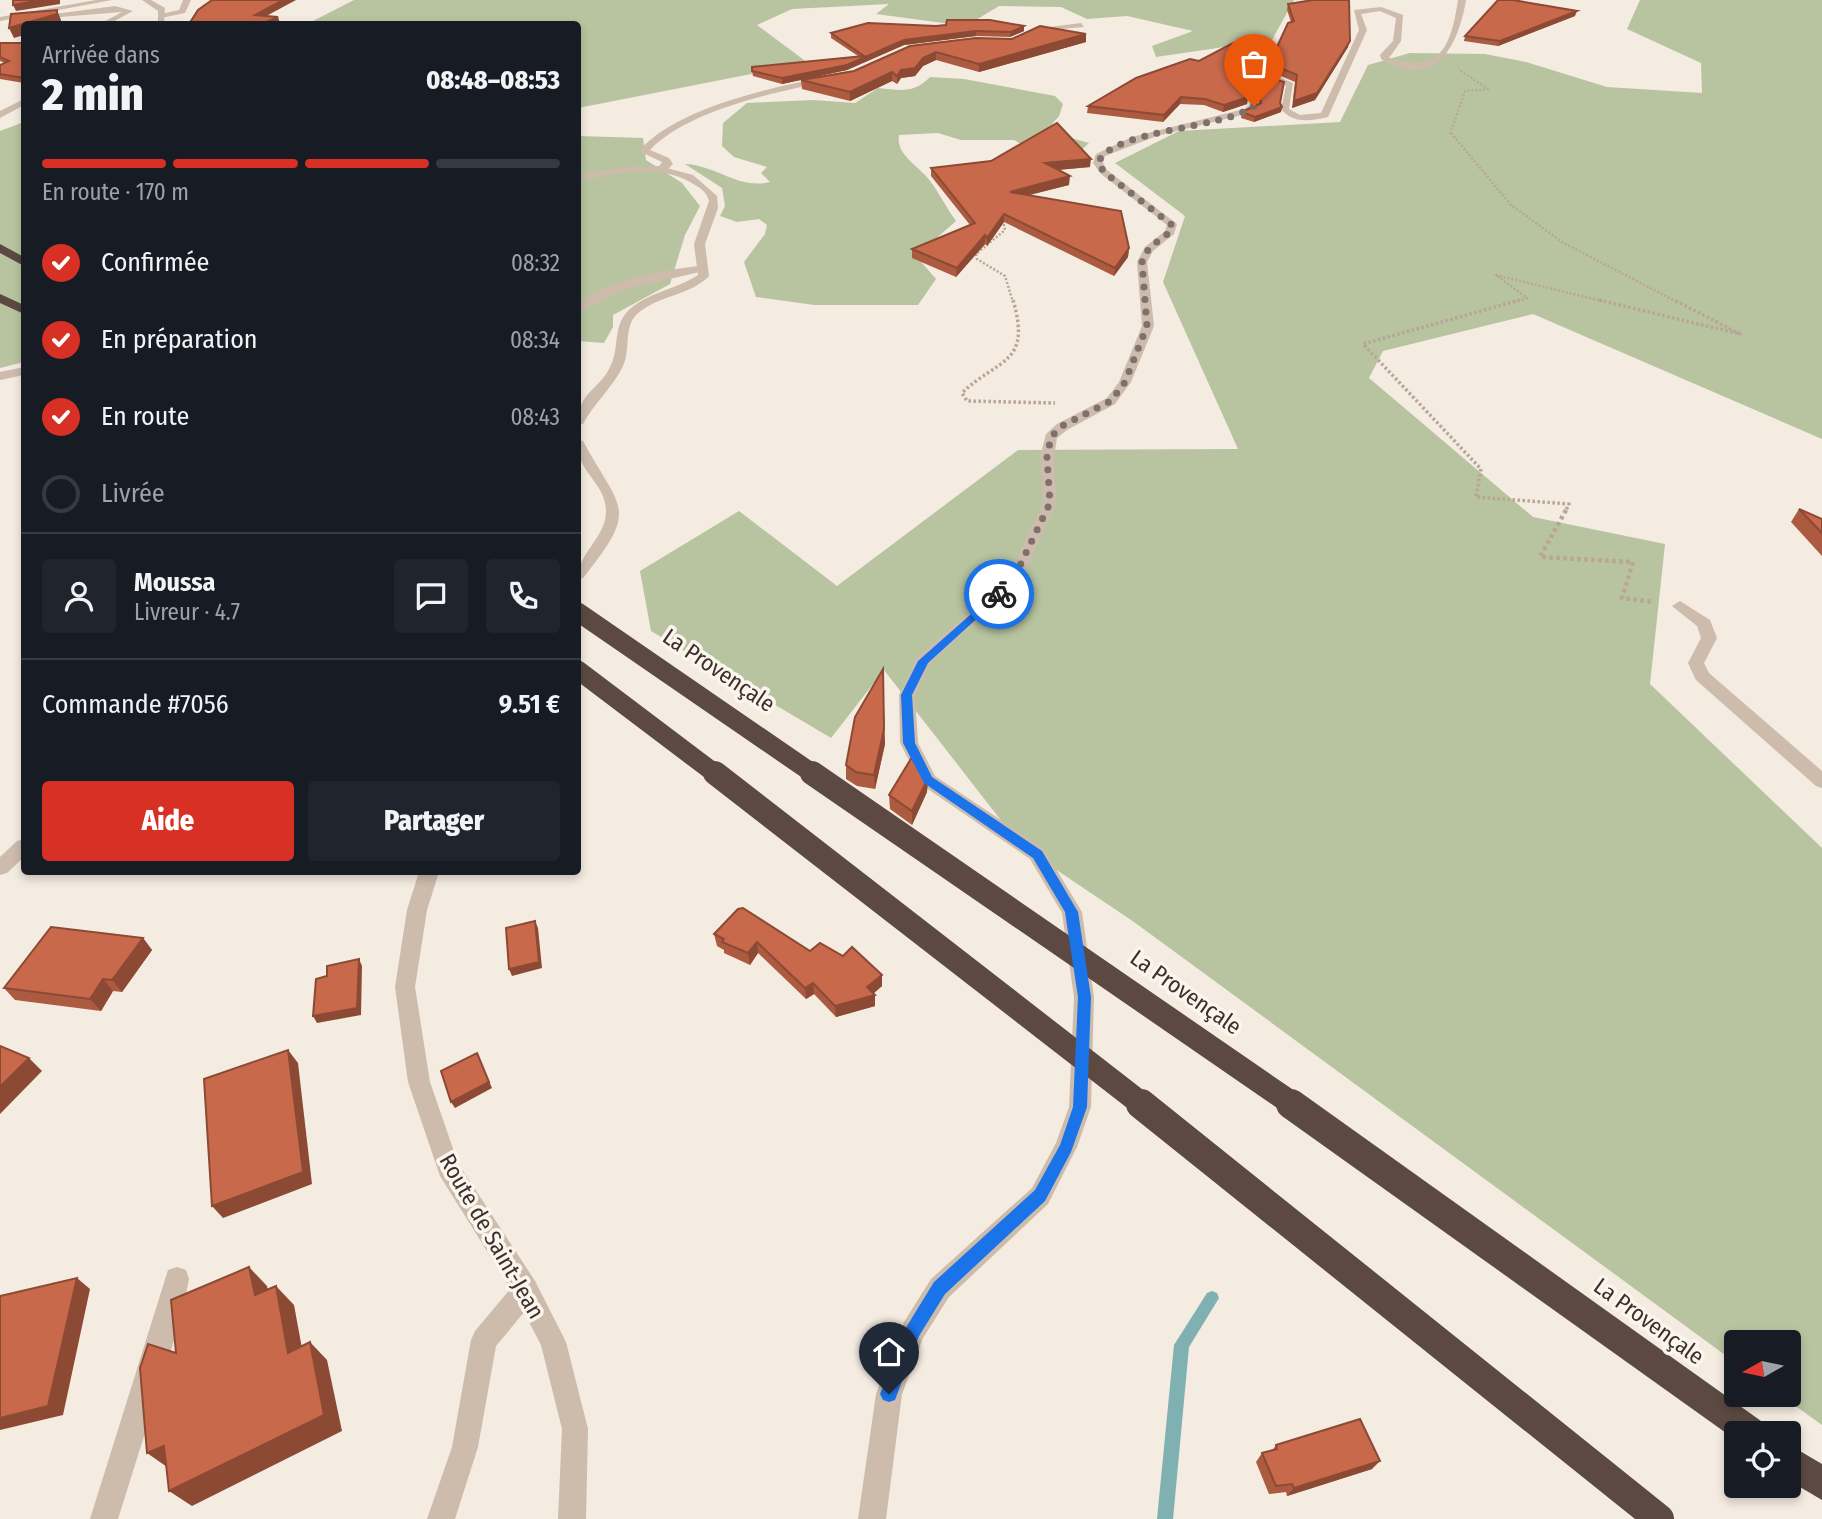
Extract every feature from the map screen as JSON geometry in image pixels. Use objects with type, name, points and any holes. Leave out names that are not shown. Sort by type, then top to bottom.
[{"type":"highway","points":[[0,248],[21,260]]},
{"type":"highway","points":[[0,298],[21,308]]},
{"type":"highway","name":"La Provençale","points":[[581,614],[1285,1099],[1735,1421]]},
{"type":"highway","points":[[581,672],[779,820],[1223,1166],[1660,1519]]},
{"type":"highway","points":[[1801,1469],[1822,1484]]},
{"type":"street","points":[[2,18],[108,0]]},
{"type":"street","points":[[146,0],[162,10],[162,21]]},
{"type":"street","points":[[164,16],[182,11],[187,0]]},
{"type":"street","points":[[872,1519],[889,1394],[913,1331],[940,1288],[1040,1196],[1066,1147],[1080,1107],[1084,997],[1072,912],[1037,854],[928,780],[909,743],[907,695],[923,661],[1012,582],[1050,503],[1047,457],[1051,437],[1062,426],[1093,413],[1111,401],[1125,382],[1147,326],[1142,262],[1149,248],[1170,232],[1172,225],[1104,172],[1098,163],[1101,154],[1115,146],[1175,128],[1247,111],[1254,106],[1249,82],[1257,79],[1282,80],[1290,85],[1285,109],[1289,114],[1299,117],[1325,115],[1363,30],[1357,12],[1381,9],[1400,17],[1397,41],[1384,55],[1385,59],[1416,66],[1432,65],[1443,59],[1458,30],[1462,0]]},
{"type":"street","points":[[2,18],[16,19],[115,8],[129,11],[109,21]]},
{"type":"street","points":[[1073,32],[1034,30],[1081,25]]},
{"type":"street","points":[[662,170],[668,164],[666,160],[644,151],[663,134],[722,108],[800,84],[833,78]]},
{"type":"street","points":[[0,115],[21,104]]},
{"type":"street","points":[[581,178],[642,168],[679,173],[713,195],[715,204],[700,239],[704,276],[695,284],[644,304],[631,313],[623,325],[619,361],[611,378],[581,417]]},
{"type":"street","points":[[581,307],[601,295],[650,279],[704,268]]},
{"type":"street","points":[[0,376],[21,372]]},
{"type":"street","points":[[581,456],[609,493],[613,513],[607,538],[581,571]]},
{"type":"street","points":[[1680,606],[1704,624],[1709,638],[1696,663],[1702,676],[1822,781]]},
{"type":"street","points":[[0,868],[21,849]]},
{"type":"street","name":"Route de Saint-Jean","points":[[428,875],[417,910],[405,987],[419,1082],[448,1168],[526,1290],[553,1342],[575,1429],[572,1519]]},
{"type":"street","points":[[104,1519],[169,1315],[177,1279]]},
{"type":"street","points":[[441,1519],[465,1447],[484,1340],[526,1290]]},
{"type":"path","points":[[1443,59],[1488,89],[1465,91],[1450,135],[1511,205],[1562,242],[1740,334],[1496,275],[1527,299],[1363,344],[1481,469],[1476,497],[1569,503],[1540,557],[1633,562],[1622,598],[1680,606]]},
{"type":"path","points":[[1003,217],[1005,230],[976,254],[977,259],[1005,276],[1021,334],[1014,353],[996,371],[962,393],[967,401],[980,403],[1062,403],[1093,413]]},
{"type":"green space","points":[[354,0],[1294,0],[1272,40],[1156,57],[1152,46],[1193,31],[1127,16],[1087,19],[1061,7],[999,6],[966,26],[876,14],[889,4],[792,9],[757,25],[808,63],[581,107],[581,21],[313,21]]},
{"type":"green space","points":[[1640,0],[1822,0],[1822,439],[1533,314],[1383,351],[1369,378],[1533,517],[1665,544],[1650,684],[1822,848],[1822,1425],[1797,1407],[1801,1407],[1801,1330],[1724,1330],[1724,1354],[1134,922],[1021,846],[884,670],[831,738],[651,631],[640,571],[739,511],[837,586],[1018,450],[1238,449],[1163,282],[1185,216],[1115,163],[1179,131],[1340,122],[1368,65],[1410,53],[1485,54],[1526,62],[1607,87],[1702,93],[1701,63],[1627,29]]},
{"type":"green space","points":[[930,77],[964,79],[1055,96],[1063,104],[1059,116],[1046,131],[1089,143],[1076,155],[1028,148],[1014,140],[961,140],[938,133],[899,135],[903,152],[929,180],[956,221],[916,256],[936,279],[918,305],[814,305],[756,297],[744,262],[765,234],[767,225],[759,219],[737,222],[720,216],[725,206],[722,188],[685,164],[707,168],[748,183],[770,182],[761,173],[767,167],[734,157],[722,146],[723,123],[747,103],[813,100],[855,103],[878,88],[912,88]]},
{"type":"green space","points":[[21,123],[21,363],[0,368],[0,131]]},
{"type":"green space","points":[[581,136],[643,138],[646,160],[682,183],[700,206],[685,235],[670,284],[613,315],[613,327],[604,343],[581,341]]},
{"type":"building","points":[[13,0],[41,0],[13,5]]},
{"type":"building","points":[[212,0],[283,0],[255,15],[278,17],[269,21],[191,21],[198,10]]},
{"type":"building","points":[[1313,0],[1349,0],[1350,41],[1317,93],[1294,101],[1297,75],[1283,69],[1263,67],[1244,75],[1248,97],[1224,105],[1205,99],[1181,97],[1164,115],[1088,106],[1136,78],[1190,59],[1199,61],[1233,43],[1276,49],[1288,23],[1294,21],[1288,4]]},
{"type":"building","points":[[1498,0],[1577,11],[1500,41],[1465,36]]},
{"type":"building","points":[[57,10],[57,14],[33,21],[21,21],[21,24],[9,28],[11,14]]},
{"type":"building","points":[[947,20],[990,20],[1024,26],[1011,32],[976,31],[904,40],[847,65],[782,78],[752,71],[752,67],[864,56],[831,33],[868,23],[936,26],[946,25]]},
{"type":"building","points":[[1040,26],[1086,34],[979,64],[936,52],[923,58],[915,68],[901,70],[897,76],[892,72],[850,92],[801,80],[854,71],[910,46],[976,38],[1012,39]]},
{"type":"building","points":[[0,43],[21,43],[21,78],[0,74],[0,65],[9,61],[0,57]]},
{"type":"building","points":[[1271,78],[1284,82],[1280,103],[1282,107],[1255,117],[1242,112],[1261,103],[1257,80]]},
{"type":"building","points":[[1057,123],[1091,159],[1045,163],[1070,176],[1010,192],[1121,211],[1129,248],[1115,268],[1004,214],[987,238],[985,235],[957,268],[912,249],[975,223],[931,168],[991,161]]},
{"type":"building","points":[[1799,509],[1822,519],[1822,533]]},
{"type":"building","points":[[883,669],[884,729],[874,775],[856,772],[846,765],[855,717]]},
{"type":"building","points":[[912,757],[920,772],[928,778],[912,811],[889,795]]},
{"type":"building","points":[[743,908],[810,951],[820,943],[843,956],[852,947],[882,975],[867,987],[875,995],[835,1006],[813,983],[805,988],[757,942],[748,953],[722,942],[724,939],[714,934],[738,909]]},
{"type":"building","points":[[535,921],[539,962],[509,969],[506,928]]},
{"type":"building","points":[[51,927],[143,938],[112,980],[103,979],[90,999],[4,988]]},
{"type":"building","points":[[359,959],[357,1008],[313,1016],[316,979],[327,976],[327,966]]},
{"type":"building","points":[[0,1046],[29,1058],[0,1087]]},
{"type":"building","points":[[288,1050],[303,1172],[212,1206],[204,1079]]},
{"type":"building","points":[[477,1053],[489,1082],[451,1102],[441,1071]]},
{"type":"building","points":[[249,1267],[255,1295],[276,1286],[288,1353],[310,1342],[324,1415],[169,1491],[164,1446],[147,1453],[140,1368],[148,1344],[176,1353],[171,1300]]},
{"type":"building","points":[[77,1278],[48,1406],[0,1418],[0,1296]]},
{"type":"building","points":[[1360,1419],[1380,1461],[1294,1488],[1292,1484],[1276,1486],[1262,1453],[1277,1449],[1276,1445]]},
{"type":"waterway","points":[[1165,1519],[1182,1345],[1212,1298]]},
{"type":"way so far","points":[[999,594],[1012,582],[1050,503],[1047,457],[1051,437],[1062,426],[1093,413],[1111,401],[1125,382],[1147,326],[1148,309],[1142,262],[1149,248],[1170,232],[1172,225],[1166,217],[1104,172],[1098,163],[1101,154],[1115,146],[1175,128],[1232,116],[1254,106]]},
{"type":"route","points":[[889,1394],[913,1331],[940,1288],[1040,1196],[1066,1147],[1080,1107],[1084,997],[1072,912],[1037,854],[928,780],[909,743],[907,695],[923,661],[999,594]]}]
